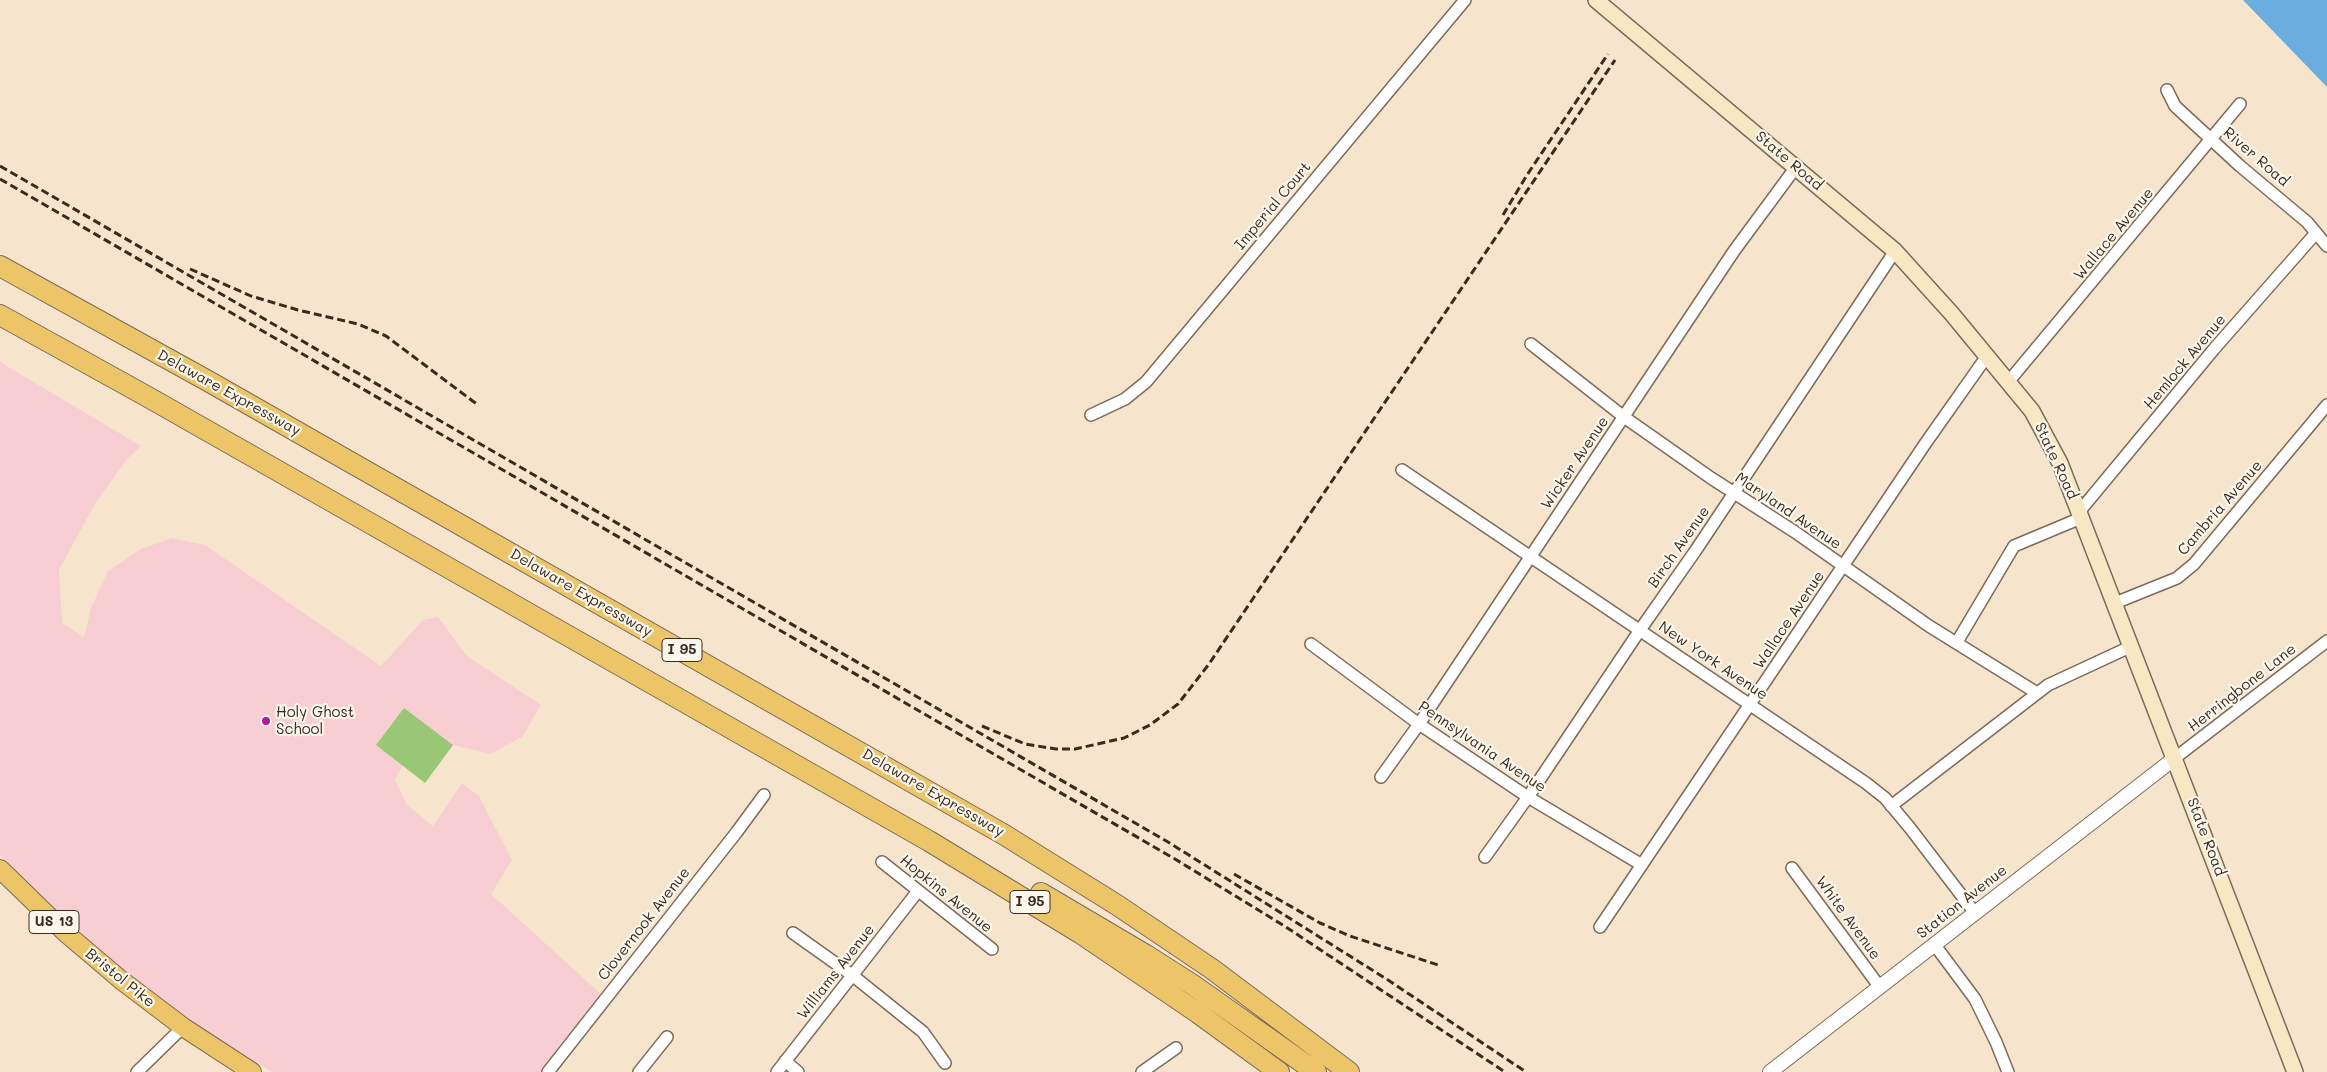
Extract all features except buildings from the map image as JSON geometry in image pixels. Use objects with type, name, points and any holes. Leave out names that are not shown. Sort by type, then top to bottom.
[{"type":"highway","name":"Delaware Expressway","points":[[0,266],[234,396],[1003,834],[1117,905],[1212,969],[1349,1072]]},
{"type":"highway","name":"I 95","points":[[0,315],[166,407],[929,841],[1041,908],[1143,975],[1279,1072]]},
{"type":"highway","points":[[769,751],[835,776],[1105,930],[1235,1013],[1316,1072]]},
{"type":"main road","name":"State Road","points":[[1596,0],[1895,251],[1988,356],[2032,410],[2052,444],[2132,646],[2295,1072]]},
{"type":"main road","name":"Bristol Pike","points":[[3,877],[103,966],[183,1027],[252,1072]]},
{"type":"street","name":"Imperial Court","points":[[1091,416],[1125,400],[1146,382],[1465,0]]},
{"type":"street","name":"River Road","points":[[2167,90],[2175,106],[2286,203],[2327,246]]},
{"type":"street","name":"Wallace Avenue","points":[[2009,381],[2240,104]]},
{"type":"street","name":"Wicker Avenue","points":[[1381,777],[1419,724],[1744,236],[1796,167]]},
{"type":"street","name":"Hemlock Avenue","points":[[1957,642],[2014,546],[2080,515],[2214,349],[2316,233]]},
{"type":"street","name":"Birch Avenue","points":[[1484,857],[1528,797],[1895,251]]},
{"type":"street","name":"Maryland Avenue","points":[[1531,344],[1624,417],[1734,493],[1957,642],[2037,693]]},
{"type":"street","name":"Wallace Avenue","points":[[1600,927],[1925,444],[1988,356]]},
{"type":"street","name":"Cambria Avenue","points":[[2115,603],[2177,578],[2194,564],[2327,405]]},
{"type":"street","name":"New York Avenue","points":[[1402,470],[1866,782],[1891,806],[1975,912]]},
{"type":"street","name":"Herringbone Lane","points":[[2175,758],[2327,641]]},
{"type":"street","name":"Pennsylvania Avenue","points":[[1312,644],[1419,724],[1528,797],[1642,865]]},
{"type":"street","points":[[1891,806],[2037,693],[2078,670],[2132,646]]},
{"type":"street","name":"Station Avenue","points":[[1770,1072],[2175,758]]},
{"type":"street","name":"Clovernook Avenue","points":[[548,1072],[764,795]]},
{"type":"street","name":"Hopkins Avenue","points":[[882,862],[992,949]]},
{"type":"street","name":"White Avenue","points":[[1792,868],[1880,986]]},
{"type":"street","name":"Williams Avenue","points":[[777,1072],[918,891]]},
{"type":"street","points":[[793,933],[852,975],[923,1032],[945,1063]]},
{"type":"street","points":[[1934,944],[1975,999],[1985,1016],[2008,1072]]},
{"type":"street","points":[[137,1072],[183,1027]]},
{"type":"street","points":[[638,1072],[667,1037]]},
{"type":"street","points":[[1142,1072],[1176,1048]]},
{"type":"street","points":[[785,1062],[798,1072]]},
{"type":"shaded area","name":"Holy Ghost School","points":[[0,362],[141,446],[127,459],[96,502],[59,570],[62,623],[84,637],[91,608],[108,571],[141,549],[172,538],[205,545],[381,666],[423,620],[438,617],[467,656],[541,705],[522,737],[490,754],[453,745],[425,783],[403,766],[395,780],[407,805],[433,826],[462,783],[479,796],[512,860],[491,894],[602,995],[543,1072],[272,1072],[194,1024],[148,991],[45,901],[0,855]]},
{"type":"green space","points":[[404,708],[453,745],[425,783],[376,745]]},
{"type":"water","points":[[2243,0],[2327,0],[2327,87]]},
{"type":"railway","points":[[1503,215],[1527,175],[1608,54]]},
{"type":"railway","points":[[982,726],[1025,744],[1056,749],[1075,749],[1124,738],[1150,725],[1178,704],[1209,664],[1615,60]]},
{"type":"railway","points":[[0,166],[1168,842],[1388,980],[1526,1072]]},
{"type":"railway","points":[[0,179],[1175,859],[1286,927],[1505,1072]]},
{"type":"railway","points":[[190,269],[251,296],[298,310],[358,324],[386,336],[478,405]]},
{"type":"railway","points":[[1234,874],[1320,923],[1350,936],[1441,966]]},
{"type":"place","name":"Holy Ghost School","points":[[266,721]]}]
